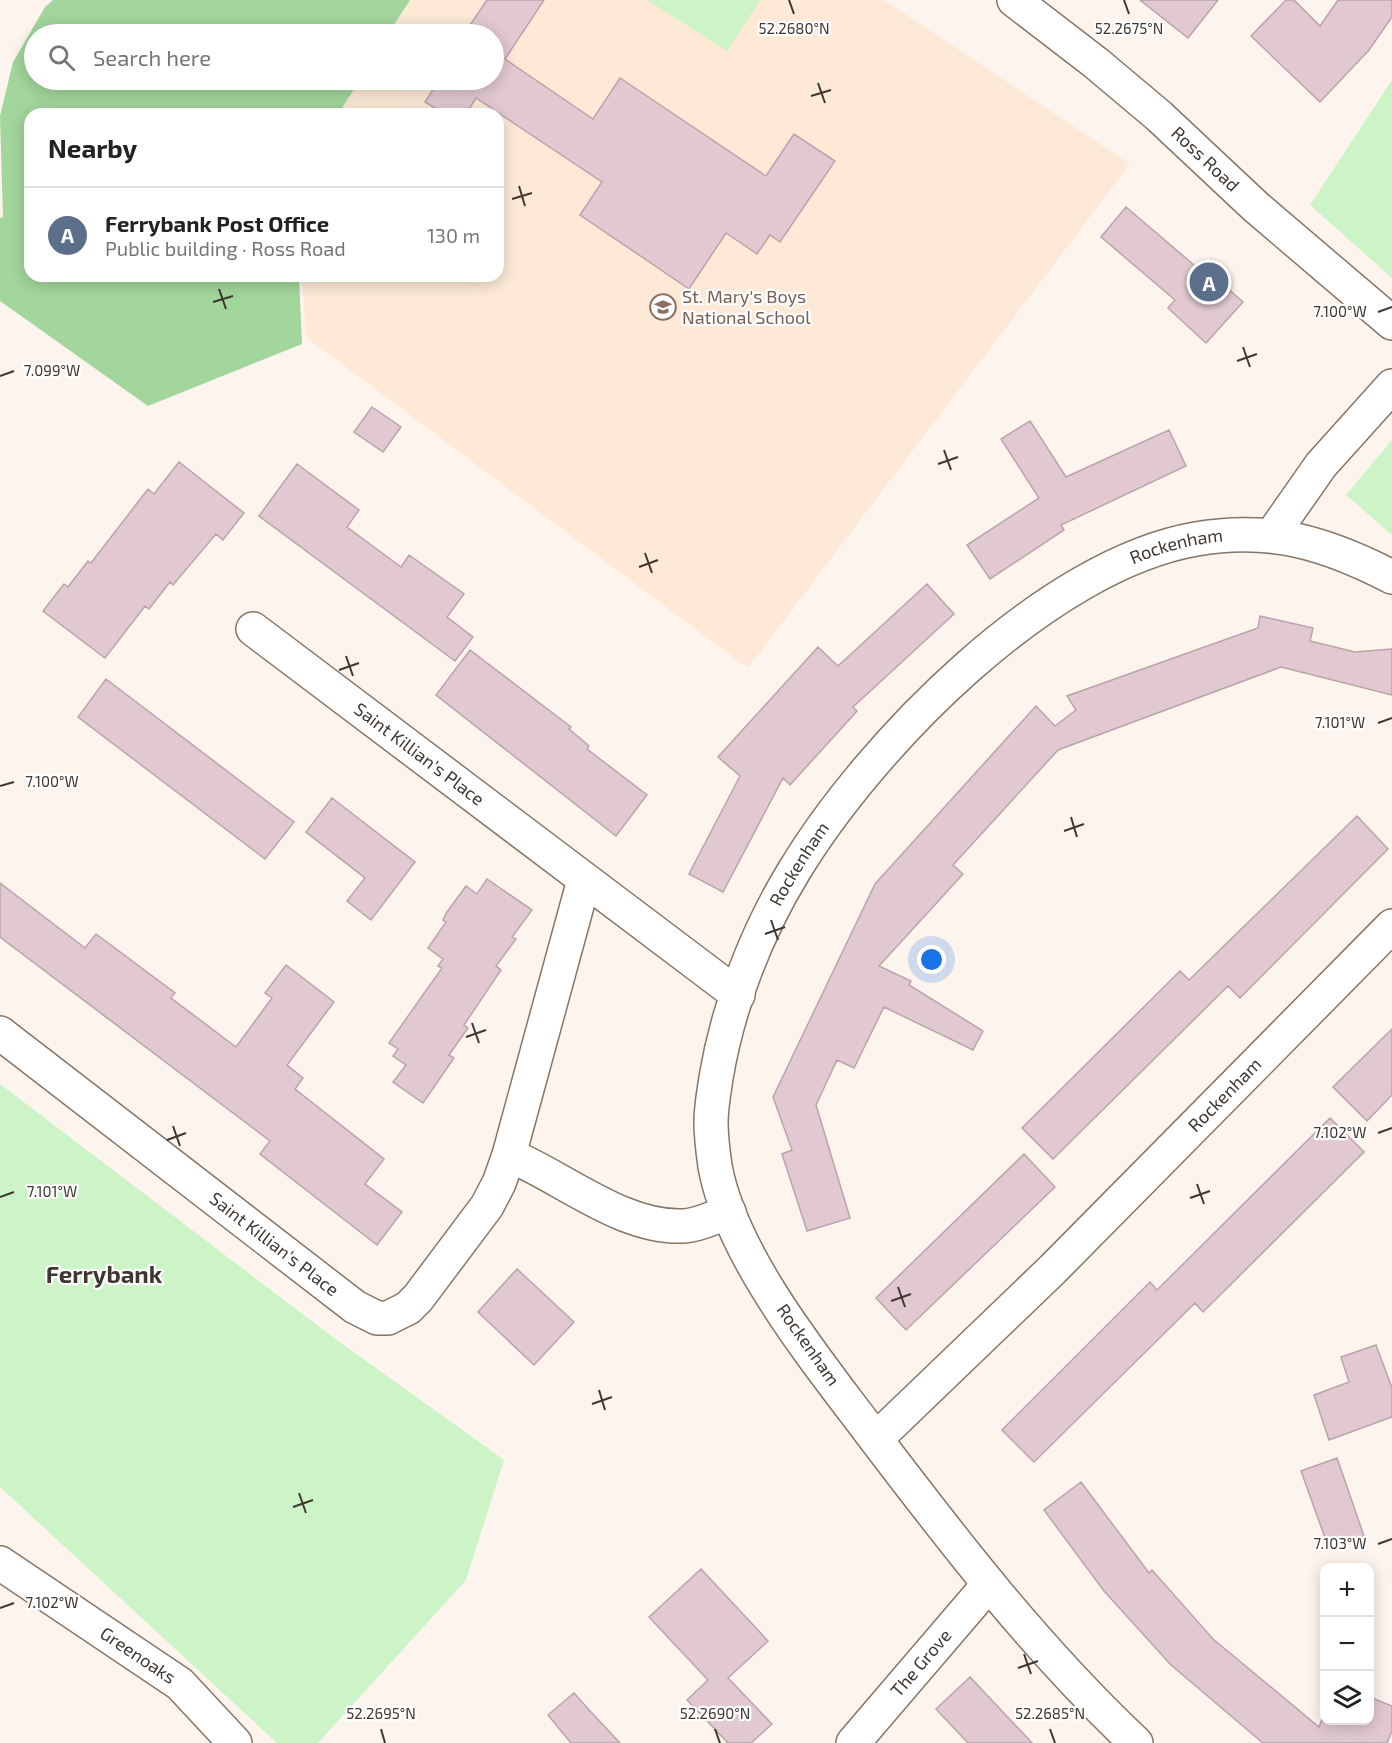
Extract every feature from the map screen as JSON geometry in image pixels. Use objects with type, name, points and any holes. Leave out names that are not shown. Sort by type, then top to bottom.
[{"type":"street","name":"Ross Road","points":[[1014,0],[1105,70],[1256,207],[1392,322]]},
{"type":"street","points":[[1272,535],[1322,465],[1392,386]]},
{"type":"street","name":"Rockenham","points":[[1136,1743],[1068,1675],[988,1584],[876,1439],[808,1347],[774,1296],[748,1253],[729,1212],[716,1169],[710,1120],[719,1060],[750,960],[792,873],[827,820],[895,739],[938,696],[989,649],[1057,598],[1110,567],[1136,555],[1192,539],[1224,535],[1272,535],[1323,547],[1392,577]]},
{"type":"street","name":"Saint Killian's Place","points":[[254,629],[738,995]]},
{"type":"street","name":"Saint Killian's Place","points":[[0,1033],[355,1307],[377,1318],[388,1318],[398,1315],[418,1298],[487,1206],[499,1183],[509,1155],[584,880]]},
{"type":"street","name":"Rockenham","points":[[876,1439],[1053,1269],[1392,926]]},
{"type":"street","points":[[509,1155],[532,1164],[598,1202],[649,1221],[683,1226],[697,1224],[729,1212]]},
{"type":"street","name":"Greenoaks","points":[[0,1563],[180,1684],[235,1743]]},
{"type":"street","name":"The Grove","points":[[853,1743],[988,1584]]},
{"type":"shaded area","name":"St. Mary's Boys National School","points":[[410,0],[884,0],[1130,164],[748,668],[306,337],[302,282],[504,282],[504,108],[342,108],[354,90],[504,90],[504,24],[394,24]]},
{"type":"green space","points":[[53,0],[410,0],[394,24],[35,24],[45,7]]},
{"type":"green space","points":[[647,0],[760,0],[727,51]]},
{"type":"green space","points":[[24,43],[24,90],[354,90],[342,108],[24,108],[24,282],[299,282],[302,344],[148,406],[0,301],[0,218],[3,217],[0,116],[13,62]]},
{"type":"green space","points":[[1392,80],[1392,278],[1310,205]]},
{"type":"green space","points":[[1392,440],[1392,535],[1346,495]]},
{"type":"green space","points":[[0,1084],[330,1335],[504,1460],[466,1580],[318,1743],[277,1743],[0,1487]]},
{"type":"building","points":[[487,0],[544,0],[505,59],[593,119],[620,78],[766,176],[794,134],[835,161],[780,242],[770,235],[757,254],[726,233],[689,289],[580,215],[602,182],[504,117],[504,108],[491,108],[476,98],[470,108],[435,108],[425,102],[433,90],[504,90],[504,24],[471,24]]},
{"type":"building","points":[[1140,0],[1218,0],[1188,38]]},
{"type":"building","points":[[1286,0],[1294,0],[1320,26],[1338,0],[1392,0],[1392,17],[1369,50],[1320,102],[1251,36]]},
{"type":"building","points":[[1126,207],[1201,271],[1204,267],[1243,302],[1206,343],[1168,308],[1175,300],[1101,237]]},
{"type":"building","points":[[372,407],[401,427],[383,452],[354,432]]},
{"type":"building","points":[[1030,421],[1066,477],[1169,430],[1186,466],[1061,525],[1064,530],[990,579],[967,545],[1039,498],[1001,439]]},
{"type":"building","points":[[179,462],[244,513],[223,540],[216,534],[173,585],[170,582],[149,609],[145,606],[105,658],[43,611],[64,584],[68,587],[88,561],[91,563],[148,489],[154,494]]},
{"type":"building","points":[[297,464],[359,510],[347,527],[401,567],[409,555],[464,594],[447,617],[473,637],[455,661],[259,516]]},
{"type":"building","points":[[927,584],[954,614],[853,707],[857,711],[790,785],[783,778],[723,892],[689,874],[740,776],[718,757],[818,647],[838,666]]},
{"type":"building","points":[[1260,616],[1313,628],[1310,641],[1355,652],[1392,649],[1392,695],[1281,667],[1058,750],[953,865],[963,874],[879,966],[911,981],[909,985],[983,1031],[973,1050],[884,1007],[854,1068],[837,1060],[816,1105],[850,1218],[807,1231],[782,1154],[792,1150],[773,1097],[875,884],[1036,706],[1055,726],[1076,710],[1067,696],[1258,628]]},
{"type":"building","points":[[470,650],[571,727],[569,729],[589,746],[587,749],[647,795],[616,836],[436,695]]},
{"type":"building","points":[[106,679],[294,822],[265,859],[78,717]]},
{"type":"building","points":[[332,798],[415,862],[371,920],[347,901],[365,878],[306,832]]},
{"type":"building","points":[[1357,816],[1388,849],[1240,998],[1228,986],[1053,1159],[1022,1128],[1180,971],[1189,980]]},
{"type":"building","points":[[487,879],[532,910],[512,937],[516,939],[496,966],[501,970],[464,1025],[468,1028],[449,1055],[454,1058],[423,1103],[393,1082],[406,1065],[393,1056],[398,1049],[389,1043],[442,968],[438,966],[443,959],[428,948],[446,922],[443,920],[447,912],[466,886],[477,894]]},
{"type":"building","points":[[0,883],[85,948],[96,934],[175,993],[171,998],[236,1047],[272,998],[265,993],[286,965],[334,1002],[287,1065],[303,1078],[295,1089],[384,1159],[365,1184],[402,1212],[377,1245],[260,1154],[270,1141],[0,937]]},
{"type":"building","points":[[1392,1029],[1392,1095],[1367,1121],[1333,1087]]},
{"type":"building","points":[[1330,1118],[1364,1152],[1203,1312],[1195,1303],[1034,1462],[1002,1430],[1150,1282],[1157,1290]]},
{"type":"building","points":[[1024,1154],[1055,1187],[906,1330],[876,1298]]},
{"type":"building","points":[[517,1269],[574,1322],[534,1365],[478,1312]]},
{"type":"building","points":[[1376,1345],[1392,1388],[1392,1417],[1329,1440],[1314,1395],[1349,1382],[1341,1357]]},
{"type":"building","points":[[1337,1458],[1364,1536],[1329,1549],[1301,1471]]},
{"type":"building","points":[[1081,1482],[1149,1573],[1152,1570],[1213,1639],[1319,1727],[1320,1724],[1374,1725],[1374,1699],[1392,1706],[1392,1731],[1387,1743],[1263,1743],[1171,1665],[1104,1591],[1044,1510]]},
{"type":"building","points":[[701,1569],[768,1641],[728,1678],[772,1724],[751,1743],[728,1743],[687,1700],[708,1680],[649,1617]]},
{"type":"building","points":[[970,1677],[1032,1743],[968,1743],[936,1709]]},
{"type":"building","points":[[574,1693],[620,1743],[571,1743],[548,1715]]},
{"type":"place","name":"Ferrybank Post Office","points":[[1209,282]]},
{"type":"place","name":"St. Mary's Boys National School","points":[[663,307]]},
{"type":"district","name":"Ferrybank","points":[[104,1275]]}]
